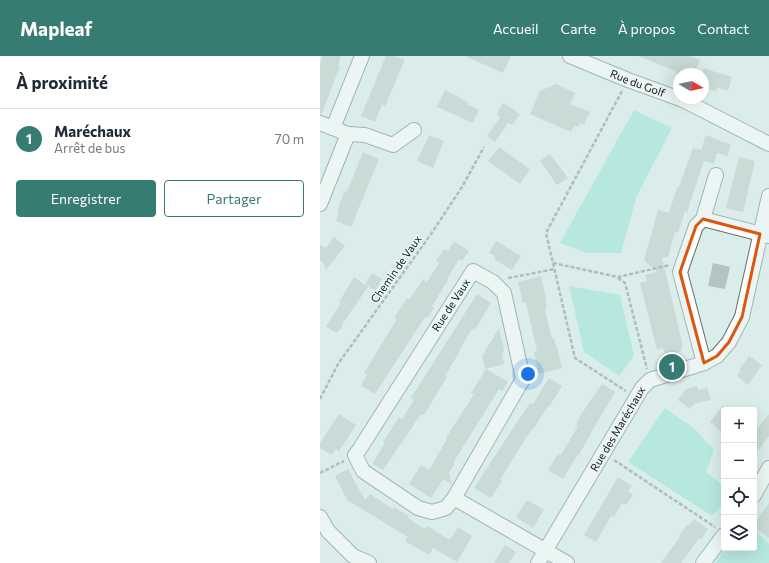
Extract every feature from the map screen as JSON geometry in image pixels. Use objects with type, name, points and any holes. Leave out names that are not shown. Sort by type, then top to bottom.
[{"type":"street","points":[[362,56],[327,126],[348,134],[366,135],[393,145],[414,130]]},
{"type":"street","name":"Rue du Golf","points":[[570,56],[593,61],[628,80],[683,100],[769,144]]},
{"type":"street","points":[[320,204],[348,134]]},
{"type":"street","points":[[704,362],[680,272],[696,226],[703,220],[716,175]]},
{"type":"street","name":"Rue des Maréchaux","points":[[538,563],[642,388],[650,380],[704,362],[717,356],[729,342],[742,317],[764,235],[769,196]]},
{"type":"street","points":[[703,220],[764,235]]},
{"type":"street","name":"Rue de Vaux","points":[[472,271],[493,282],[504,293],[524,379],[454,498],[446,508],[432,512],[418,508],[364,471],[355,455],[472,271]]},
{"type":"street","points":[[757,490],[769,468]]},
{"type":"street","points":[[454,498],[567,563]]},
{"type":"street","points":[[320,517],[328,531],[353,556],[369,563]]},
{"type":"street","points":[[703,563],[721,532]]},
{"type":"path","points":[[628,80],[546,233],[575,358],[636,398]]},
{"type":"path","name":"Chemin de Vaux","points":[[320,399],[338,364],[431,234],[462,187],[484,148]]},
{"type":"path","points":[[553,263],[618,277],[683,261]]},
{"type":"path","points":[[493,282],[555,269]]},
{"type":"path","points":[[618,277],[625,283],[650,380]]},
{"type":"path","points":[[603,453],[721,532]]},
{"type":"path","points":[[320,473],[355,455]]},
{"type":"highlighted area","points":[[703,219],[760,234],[742,317],[729,342],[717,356],[704,363],[680,272],[696,226]]},
{"type":"shaded area","points":[[634,110],[672,128],[636,198],[621,253],[587,253],[560,243]]},
{"type":"shaded area","points":[[569,286],[620,295],[634,355],[619,376],[584,352]]},
{"type":"shaded area","points":[[665,408],[696,430],[714,450],[706,472],[721,484],[721,506],[712,516],[628,462]]},
{"type":"shaded area","points":[[757,533],[769,544],[769,563],[715,563],[724,551],[757,551]]},
{"type":"building","points":[[323,56],[341,56],[338,65],[340,66],[320,115],[320,64]]},
{"type":"building","points":[[386,56],[394,56],[405,60],[385,106],[382,105],[375,122],[361,116]]},
{"type":"building","points":[[465,56],[511,56],[503,73]]},
{"type":"building","points":[[639,56],[690,56],[700,60],[697,68],[673,68],[673,70]]},
{"type":"building","points":[[709,70],[732,77],[728,91],[717,87],[716,91],[709,89]]},
{"type":"building","points":[[556,84],[575,93],[570,104],[590,112],[584,125],[580,123],[578,127],[574,126],[571,132],[530,114],[540,91]]},
{"type":"building","points":[[445,90],[468,102],[467,104],[479,110],[473,123],[437,107]]},
{"type":"building","points":[[503,103],[520,114],[512,125],[508,123],[495,142],[487,136],[500,117],[497,114]]},
{"type":"building","points":[[429,135],[444,141],[433,168],[417,161]]},
{"type":"building","points":[[706,135],[731,145],[727,156],[717,153],[714,164],[704,161],[687,212],[685,211],[678,233],[675,232],[668,257],[662,258],[683,346],[681,346],[682,351],[665,355],[663,348],[657,350],[640,283],[647,281],[645,275],[657,272],[644,260],[658,210],[669,213],[677,187],[679,187],[693,148],[701,150]]},
{"type":"building","points":[[499,147],[530,169],[520,184],[488,161]]},
{"type":"building","points":[[363,152],[379,159],[351,227],[336,221],[339,212],[337,211],[344,192],[346,193],[349,187]]},
{"type":"building","points":[[550,154],[568,178],[557,185],[540,161]]},
{"type":"building","points":[[739,157],[755,161],[743,212],[726,208]]},
{"type":"building","points":[[334,237],[345,246],[326,270],[323,262],[320,260],[320,245],[326,248]]},
{"type":"building","points":[[454,241],[469,251],[462,261],[459,259],[432,306],[434,308],[427,318],[425,317],[375,394],[361,386],[367,375],[364,373],[397,319],[394,318],[407,298],[409,300],[423,279],[427,282],[439,263],[436,261],[444,249],[448,251]]},
{"type":"building","points":[[496,241],[521,256],[512,270],[494,259],[495,256],[489,253]]},
{"type":"building","points":[[713,263],[730,267],[725,289],[708,286]]},
{"type":"building","points":[[372,273],[382,279],[375,291],[365,284]]},
{"type":"building","points":[[541,276],[546,298],[547,307],[545,308],[548,323],[552,339],[554,338],[556,347],[557,346],[562,368],[539,374],[534,352],[537,351],[526,303],[523,303],[518,282]]},
{"type":"building","points":[[354,277],[368,287],[338,332],[334,332],[326,326],[341,303],[339,302]]},
{"type":"building","points":[[477,294],[491,303],[476,328],[472,329],[459,350],[460,351],[445,376],[447,377],[424,415],[421,414],[383,470],[372,464],[385,443],[383,442],[399,417],[402,419],[414,400],[411,398]]},
{"type":"building","points":[[499,328],[504,350],[502,354],[504,364],[485,369],[482,356]]},
{"type":"building","points":[[749,356],[762,365],[748,385],[737,376],[741,371],[739,370]]},
{"type":"building","points":[[486,369],[508,382],[502,391],[499,389],[453,463],[455,464],[449,473],[452,484],[443,479],[431,498],[409,484],[421,465],[429,470],[447,439],[446,438],[474,394],[471,393]]},
{"type":"building","points":[[549,378],[562,386],[549,407],[548,406],[532,431],[531,430],[500,480],[502,481],[491,498],[474,488],[521,416],[530,403],[533,404]]},
{"type":"building","points":[[602,384],[615,392],[579,455],[578,454],[563,479],[548,470],[558,454],[561,455],[578,426],[576,425],[580,416]]},
{"type":"building","points":[[697,386],[698,390],[707,388],[711,400],[694,404],[690,409],[678,400],[686,389]]},
{"type":"building","points":[[721,408],[721,431],[710,422]]},
{"type":"building","points":[[339,414],[356,425],[339,451],[336,449],[332,455],[320,448],[320,443]]},
{"type":"building","points":[[769,414],[769,436],[757,452],[757,427],[758,428]]},
{"type":"building","points":[[348,469],[365,500],[370,494],[393,509],[394,507],[409,516],[408,518],[425,529],[427,526],[450,540],[458,527],[472,536],[457,562],[433,548],[429,555],[405,541],[408,537],[347,500],[335,476]]},
{"type":"building","points":[[618,477],[632,486],[628,491],[633,495],[626,505],[622,503],[614,517],[611,516],[596,542],[584,535]]},
{"type":"building","points":[[527,500],[544,510],[533,528],[516,517]]},
{"type":"building","points":[[769,503],[769,538],[757,529],[757,520]]},
{"type":"building","points":[[694,519],[708,529],[701,540],[699,538],[681,563],[661,563],[688,524],[689,525]]},
{"type":"building","points":[[505,545],[516,552],[509,563],[494,563]]},
{"type":"place","name":"Maréchaux","points":[[672,367]]}]
